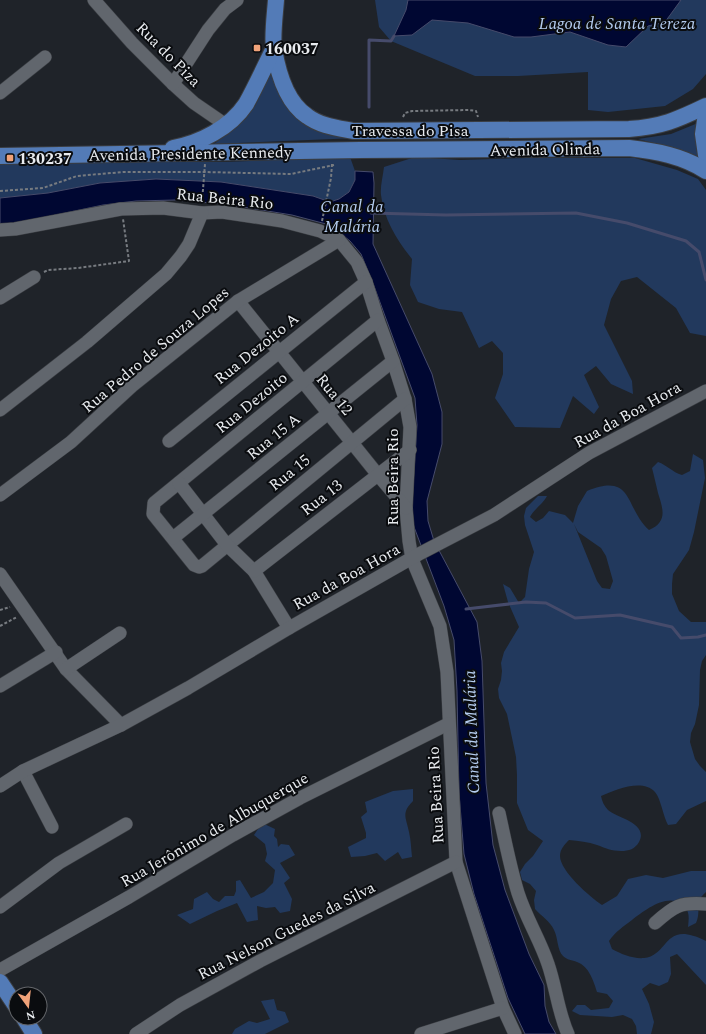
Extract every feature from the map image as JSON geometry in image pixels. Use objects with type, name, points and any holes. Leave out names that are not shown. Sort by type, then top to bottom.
[{"type":"main road","points":[[136,154],[183,146],[202,140],[226,125],[245,104],[274,48],[276,0]]},
{"type":"main road","name":"Travessa do Pisa","points":[[274,48],[285,89],[295,107],[307,117],[326,126],[353,131],[629,130],[652,128],[666,124],[683,118],[706,106]]},
{"type":"main road","points":[[706,114],[703,134],[706,155]]},
{"type":"main road","name":"Avenida Olinda","points":[[336,158],[368,150],[629,148],[667,154],[706,171]]},
{"type":"main road","name":"Avenida Presidente Kennedy","points":[[0,156],[136,154],[336,158]]},
{"type":"main road","points":[[0,982],[8,994]]},
{"type":"street","name":"Rua do Piza","points":[[94,0],[132,43],[173,84],[194,103],[226,125]]},
{"type":"street","points":[[173,84],[208,30],[225,9],[237,0]]},
{"type":"street","points":[[0,93],[45,57]]},
{"type":"street","points":[[0,410],[86,342],[166,274],[189,244],[202,208]]},
{"type":"street","name":"Rua Beira Rio","points":[[0,230],[15,229],[121,209],[202,208],[282,221],[320,231],[339,240],[357,262],[366,282],[393,361],[405,399],[410,427],[406,508],[409,541],[440,626],[447,672],[448,724],[456,862],[503,1008],[515,1034]]},
{"type":"street","name":"Rua Pedro de Souza Lopes","points":[[0,495],[71,442],[132,386],[238,301],[339,240]]},
{"type":"street","points":[[0,298],[34,277]]},
{"type":"street","name":"Rua Dezoito A","points":[[169,441],[366,282]]},
{"type":"street","name":"Rua 12","points":[[238,301],[406,508]]},
{"type":"street","name":"Rua Dezoito","points":[[173,538],[153,514],[154,503],[378,320]]},
{"type":"street","name":"Rua 15 A","points":[[173,538],[393,361]]},
{"type":"street","name":"Rua da Boa Hora","points":[[0,786],[23,771],[122,724],[188,688],[415,556],[494,515],[589,453],[706,391]]},
{"type":"street","name":"Rua 15","points":[[173,538],[194,565],[199,567],[202,566],[405,399]]},
{"type":"street","name":"Rua 13","points":[[254,571],[410,450]]},
{"type":"street","points":[[179,484],[227,546],[254,571],[289,628]]},
{"type":"street","points":[[0,574],[56,652],[66,669],[122,724]]},
{"type":"street","points":[[66,669],[120,633]]},
{"type":"street","points":[[0,686],[56,652]]},
{"type":"street","name":"Rua Jerônimo de Albuquerque","points":[[0,970],[233,835],[300,798],[448,724]]},
{"type":"street","points":[[23,771],[52,827]]},
{"type":"street","points":[[499,813],[518,894],[546,959],[564,1025],[568,1034]]},
{"type":"street","points":[[0,907],[60,863],[126,824]]},
{"type":"street","name":"Rua Nelson Guedes da Silva","points":[[136,1034],[180,1005],[260,961],[456,862]]},
{"type":"street","points":[[655,923],[679,905],[691,903],[706,904]]},
{"type":"street","points":[[421,1034],[503,1008]]},
{"type":"path","points":[[0,192],[43,188],[77,176],[123,172],[292,174],[336,158]]},
{"type":"path","points":[[202,208],[204,177]]},
{"type":"path","points":[[321,226],[331,178]]},
{"type":"path","points":[[34,277],[48,270],[78,268],[129,261],[121,209]]},
{"type":"path","points":[[0,626],[26,612]]},
{"type":"shaded area","points":[[375,0],[706,0],[706,74],[693,89],[665,106],[608,112],[588,110],[588,72],[518,76],[475,76],[391,41],[379,27]]},
{"type":"shaded area","points":[[273,68],[285,102],[358,138],[214,144],[233,129],[255,106]]},
{"type":"shaded area","points":[[698,123],[696,144],[698,161],[680,150],[638,139],[671,134]]},
{"type":"shaded area","points":[[350,157],[355,171],[355,180],[349,192],[339,199],[330,202],[313,196],[221,182],[156,179],[100,183],[48,193],[0,198],[0,162],[226,162]]},
{"type":"shaded area","points":[[415,157],[460,160],[527,158],[635,158],[677,170],[698,179],[706,190],[706,336],[690,333],[676,308],[637,277],[621,281],[611,299],[604,325],[632,381],[633,394],[611,384],[596,366],[584,375],[599,407],[594,414],[573,396],[560,428],[515,427],[495,398],[503,374],[503,353],[492,341],[479,348],[462,312],[439,309],[418,302],[410,285],[412,259],[396,237],[388,221],[381,195],[381,189],[384,167]]},
{"type":"shaded area","points":[[693,454],[703,460],[705,478],[689,550],[673,574],[672,594],[679,611],[691,622],[706,622],[706,655],[702,661],[700,670],[699,705],[690,742],[695,759],[706,772],[706,801],[687,810],[676,824],[668,825],[657,795],[650,788],[643,786],[628,786],[621,788],[601,796],[605,807],[608,810],[631,822],[640,830],[641,835],[639,842],[634,848],[618,851],[590,843],[569,840],[560,853],[561,862],[570,876],[583,890],[602,905],[617,896],[628,879],[646,875],[663,878],[691,871],[706,871],[706,892],[702,896],[699,903],[698,918],[696,923],[688,927],[688,912],[682,904],[676,901],[662,902],[637,916],[617,932],[609,941],[612,949],[619,953],[636,958],[644,958],[652,956],[659,951],[674,936],[682,934],[692,935],[706,941],[706,985],[677,954],[670,957],[671,974],[668,982],[659,986],[650,983],[642,989],[649,1004],[654,1022],[651,1034],[637,1034],[636,1026],[632,1019],[623,1015],[612,1017],[580,1015],[572,1011],[577,1005],[585,1005],[591,1010],[609,1008],[613,1001],[607,994],[597,992],[585,967],[563,956],[552,927],[548,921],[535,909],[534,900],[536,891],[530,884],[522,880],[520,872],[543,841],[528,830],[517,803],[516,757],[507,714],[499,698],[498,689],[501,680],[501,663],[504,652],[519,627],[508,602],[503,584],[510,588],[519,603],[525,597],[529,569],[534,552],[525,525],[524,516],[526,508],[538,496],[547,496],[530,517],[536,522],[543,518],[549,511],[565,515],[573,523],[578,506],[587,491],[602,486],[613,486],[621,489],[626,495],[635,512],[649,530],[655,527],[662,519],[661,504],[652,468],[658,462],[682,475],[690,471]],"holes":[[[574,524],[578,532],[601,548],[606,556],[613,581],[610,589],[602,588],[597,581]]]},
{"type":"shaded area","points":[[413,789],[413,801],[409,805],[405,815],[412,857],[402,859],[398,852],[385,861],[377,853],[351,857],[348,847],[366,838],[361,817],[367,812],[365,802],[393,791]]},
{"type":"shaded area","points":[[262,823],[275,829],[274,836],[277,839],[278,847],[281,844],[289,845],[295,855],[280,863],[290,878],[284,883],[292,899],[290,911],[280,913],[275,907],[266,908],[257,906],[258,920],[247,922],[237,903],[190,924],[177,915],[193,909],[194,899],[207,892],[213,899],[219,902],[225,896],[234,896],[236,891],[236,881],[240,880],[251,898],[264,892],[273,883],[275,870],[265,861],[267,854],[265,844],[254,835]]},
{"type":"shaded area","points":[[274,999],[277,1010],[285,1012],[289,1022],[265,1034],[232,1034],[235,1029],[249,1021],[257,1023],[270,1019],[261,1001]]},
{"type":"water","name":"Lagoa de Santa Tereza","points":[[408,0],[681,0],[665,22],[648,26],[626,47],[608,45],[570,32],[531,37],[514,37],[468,23],[432,20],[412,35],[394,36],[406,10]]},
{"type":"water","name":"Canal da Malária","points":[[355,171],[373,172],[373,244],[432,374],[442,412],[442,444],[427,501],[428,521],[434,541],[477,622],[482,661],[486,783],[493,845],[505,890],[529,954],[544,985],[545,1006],[549,1022],[556,1034],[525,1034],[508,998],[474,894],[464,854],[459,793],[457,691],[454,640],[444,606],[411,519],[417,425],[415,398],[361,254],[350,241],[330,225],[292,215],[224,204],[175,200],[136,201],[103,205],[18,223],[0,224],[0,198],[48,193],[100,183],[156,179],[221,182],[313,196],[330,202],[339,199],[349,192],[355,180]]},
{"type":"waterway","points":[[369,107],[369,40],[391,41],[394,36]]},
{"type":"waterway","points":[[371,213],[446,215],[576,213],[627,223],[686,241],[699,252],[706,280]]},
{"type":"waterway","points":[[466,609],[526,602],[546,603],[575,618],[620,615],[672,627],[681,638],[706,635]]},
{"type":"place","name":"160037","points":[[257,48]]},
{"type":"place","name":"130237","points":[[10,158]]}]
